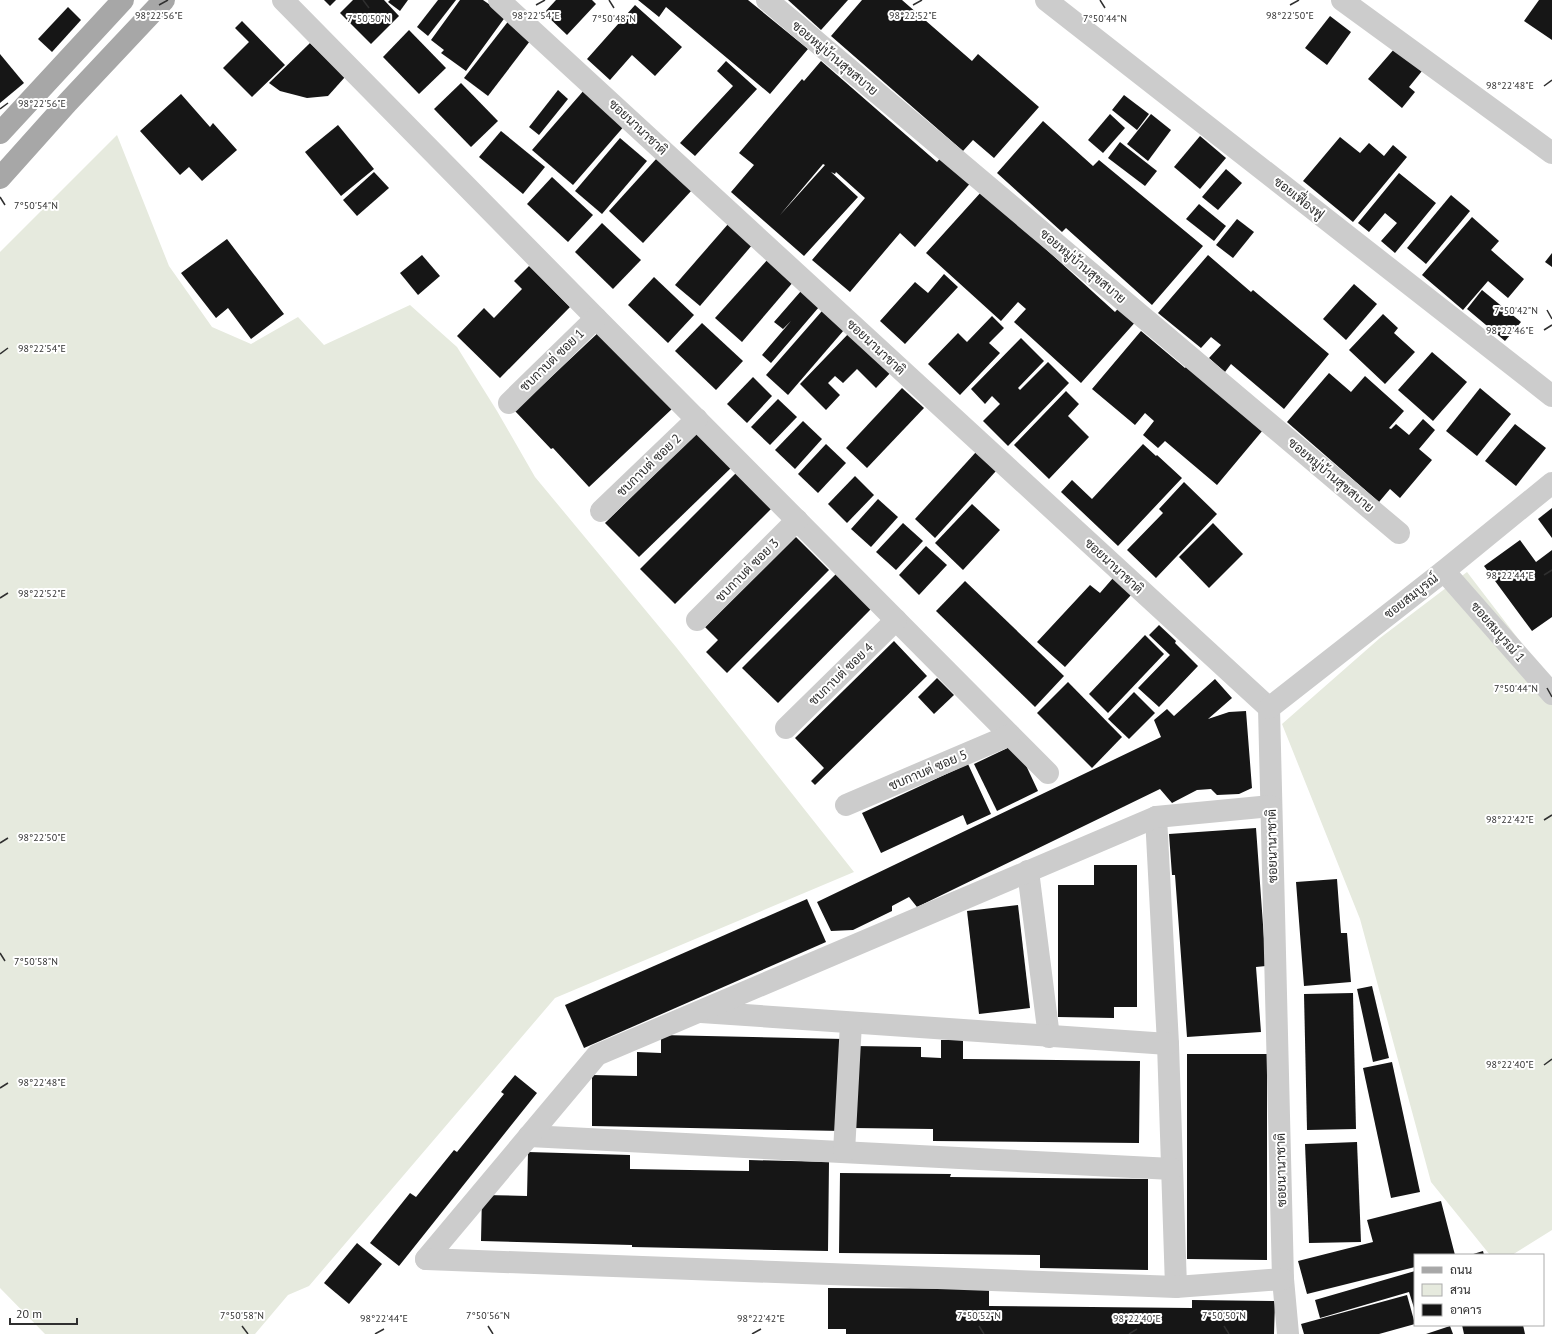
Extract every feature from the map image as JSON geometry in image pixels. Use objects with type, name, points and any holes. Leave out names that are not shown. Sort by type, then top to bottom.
[{"type":"main road","points":[[0,133],[123,0]]},
{"type":"main road","points":[[0,178],[68,102],[164,0]]},
{"type":"street","points":[[283,0],[596,318],[1048,773]]},
{"type":"street","name":"ซอยนานาชาติ","points":[[499,0],[1269,708],[1283,1280],[1288,1334]]},
{"type":"street","name":"ซอยหมู่บ้านสุขสบาย","points":[[767,0],[1399,533]]},
{"type":"street","name":"ซอยเฟื่องฟู","points":[[1046,0],[1552,396]]},
{"type":"street","points":[[1342,0],[1552,153]]},
{"type":"street","name":"ชบกาบต่ ซอย 1","points":[[509,403],[596,318]]},
{"type":"street","name":"ชบกาบต่ ซอย 2","points":[[601,512],[696,419]]},
{"type":"street","name":"ซอยสมบูรณ์","points":[[1269,708],[1552,483]]},
{"type":"street","name":"ชบกาบต่ ซอย 3","points":[[697,620],[797,520]]},
{"type":"street","name":"ซอยสมบูรณ์ 1","points":[[1444,570],[1552,694]]},
{"type":"street","name":"ชบกาบต่ ซอย 4","points":[[786,728],[896,620]]},
{"type":"street","name":"ชบกาบต่ ซอย 5","points":[[846,805],[1010,735]]},
{"type":"street","points":[[1271,806],[1156,817],[597,1055],[426,1259],[1176,1287],[1283,1280]]},
{"type":"street","points":[[1156,817],[1168,1044],[1176,1287]]},
{"type":"street","points":[[1028,871],[1049,1037]]},
{"type":"street","points":[[697,1012],[1168,1044]]},
{"type":"street","points":[[844,1152],[851,1023]]},
{"type":"street","points":[[529,1136],[1172,1169]]},
{"type":"green space","points":[[117,135],[169,266],[212,327],[251,344],[298,317],[324,345],[410,305],[457,347],[497,411],[535,477],[676,647],[854,872],[555,998],[309,1286],[288,1295],[255,1334],[45,1334],[0,1288],[0,252]]},
{"type":"green space","points":[[1467,572],[1552,683],[1552,1230],[1514,1254],[1489,1254],[1431,1182],[1360,919],[1282,724],[1380,638]]},
{"type":"building","points":[[324,0],[336,0],[330,6]]},
{"type":"building","points":[[353,0],[384,0],[399,16],[371,44],[340,13]]},
{"type":"building","points":[[390,0],[408,0],[400,11],[388,2]]},
{"type":"building","points":[[438,0],[456,0],[428,36],[417,27]]},
{"type":"building","points":[[460,0],[483,0],[506,16],[466,71],[441,53],[444,50],[431,40]]},
{"type":"building","points":[[556,0],[592,0],[596,4],[567,35],[544,13]]},
{"type":"building","points":[[638,0],[748,0],[808,49],[770,94],[666,7],[659,17]]},
{"type":"building","points":[[788,0],[848,0],[821,30]]},
{"type":"building","points":[[862,0],[902,0],[972,61],[978,54],[1039,107],[994,158],[973,140],[963,151],[831,36]]},
{"type":"building","points":[[1539,0],[1552,0],[1552,40],[1524,21]]},
{"type":"building","points":[[635,5],[682,47],[655,76],[632,55],[610,80],[587,59]]},
{"type":"building","points":[[68,7],[81,20],[52,52],[38,39]]},
{"type":"building","points":[[1330,16],[1351,32],[1327,65],[1305,48]]},
{"type":"building","points":[[510,19],[533,37],[488,96],[464,78]]},
{"type":"building","points":[[242,21],[285,65],[252,97],[223,68],[249,42],[235,28]]},
{"type":"building","points":[[409,30],[446,68],[419,94],[383,57]]},
{"type":"building","points":[[310,43],[345,77],[328,96],[307,98],[280,91],[269,83]]},
{"type":"building","points":[[1395,48],[1422,71],[1409,87],[1415,92],[1402,108],[1368,79]]},
{"type":"building","points":[[0,54],[24,83],[0,103]]},
{"type":"building","points":[[726,61],[757,89],[695,156],[680,143],[733,86],[717,71]]},
{"type":"building","points":[[821,61],[937,162],[943,155],[973,180],[915,247],[900,233],[850,292],[812,260],[865,198],[836,172],[835,174],[831,172],[858,197],[804,256],[731,192],[754,165],[739,153],[802,79],[804,81]],"holes":[[[823,164],[825,165],[780,215]]]},
{"type":"building","points":[[461,83],[498,121],[471,147],[434,109]]},
{"type":"building","points":[[585,89],[626,124],[573,185],[532,150]]},
{"type":"building","points":[[558,90],[568,99],[539,135],[529,127]]},
{"type":"building","points":[[181,94],[210,127],[213,123],[237,150],[202,181],[189,167],[180,175],[140,131]]},
{"type":"building","points":[[1124,95],[1149,114],[1137,130],[1112,110]]},
{"type":"building","points":[[1110,114],[1125,128],[1103,153],[1088,140]]},
{"type":"building","points":[[1151,114],[1171,130],[1148,161],[1127,144]]},
{"type":"building","points":[[1043,121],[1093,166],[1099,160],[1203,246],[1152,305],[1066,228],[1062,232],[997,173]]},
{"type":"building","points":[[338,125],[374,169],[341,196],[305,152]]},
{"type":"building","points":[[501,131],[545,167],[523,194],[479,157]]},
{"type":"building","points":[[1200,136],[1226,158],[1200,189],[1174,167]]},
{"type":"building","points":[[1340,137],[1360,153],[1369,143],[1384,156],[1393,145],[1407,157],[1353,222],[1303,181]]},
{"type":"building","points":[[620,138],[647,161],[602,214],[575,191]]},
{"type":"building","points":[[1120,142],[1157,171],[1145,186],[1108,158]]},
{"type":"building","points":[[657,158],[692,190],[643,243],[609,211]]},
{"type":"building","points":[[1226,169],[1242,183],[1218,210],[1202,197]]},
{"type":"building","points":[[374,172],[389,188],[357,216],[343,200]]},
{"type":"building","points":[[1399,173],[1436,203],[1395,253],[1381,241],[1397,223],[1385,213],[1369,232],[1358,223]]},
{"type":"building","points":[[552,177],[593,215],[568,242],[527,204]]},
{"type":"building","points":[[982,191],[1115,312],[1122,304],[1138,319],[1081,383],[1014,322],[1026,309],[1018,302],[1001,321],[926,253]]},
{"type":"building","points":[[1451,195],[1470,211],[1426,264],[1407,248]]},
{"type":"building","points":[[1199,204],[1226,226],[1214,241],[1186,219]]},
{"type":"building","points":[[1472,217],[1499,241],[1491,250],[1524,279],[1508,298],[1488,281],[1463,310],[1422,275]]},
{"type":"building","points":[[1237,219],[1254,232],[1233,258],[1216,245]]},
{"type":"building","points":[[602,223],[641,260],[613,289],[575,252]]},
{"type":"building","points":[[729,223],[753,244],[700,306],[675,285]]},
{"type":"building","points":[[227,239],[284,314],[251,339],[228,308],[216,318],[181,273]]},
{"type":"building","points":[[1552,253],[1552,267],[1545,262]]},
{"type":"building","points":[[422,255],[440,276],[418,295],[400,273]]},
{"type":"building","points":[[1208,255],[1251,292],[1253,290],[1329,354],[1284,409],[1231,364],[1225,372],[1209,358],[1221,345],[1211,337],[1201,348],[1158,313]]},
{"type":"building","points":[[769,258],[794,281],[742,342],[715,318]]},
{"type":"building","points":[[529,266],[570,307],[500,378],[457,336],[484,308],[494,318],[522,289],[514,281]]},
{"type":"building","points":[[944,274],[958,287],[905,344],[880,321],[915,282],[928,293]]},
{"type":"building","points":[[654,277],[694,315],[668,343],[628,305]]},
{"type":"building","points":[[1354,284],[1377,304],[1346,340],[1323,319]]},
{"type":"building","points":[[1482,290],[1521,322],[1505,341],[1467,309]]},
{"type":"building","points":[[801,291],[819,307],[771,363],[762,355],[791,321],[783,329],[774,322]]},
{"type":"building","points":[[822,311],[844,330],[788,395],[766,375]]},
{"type":"building","points":[[1383,314],[1398,328],[1394,333],[1415,352],[1385,384],[1349,350]]},
{"type":"building","points":[[992,316],[1004,328],[989,343],[1000,353],[960,395],[928,364],[958,333],[967,342]]},
{"type":"building","points":[[702,323],[743,361],[716,390],[675,351]]},
{"type":"building","points":[[600,331],[673,408],[589,487],[553,448],[551,449],[515,411]]},
{"type":"building","points":[[851,331],[893,370],[876,388],[857,369],[843,383],[835,376],[828,383],[840,395],[826,410],[800,384]]},
{"type":"building","points":[[1141,331],[1185,368],[1187,366],[1263,430],[1217,485],[1165,441],[1158,448],[1143,435],[1154,421],[1145,413],[1135,425],[1092,389]]},
{"type":"building","points":[[1021,338],[1044,361],[1018,388],[1020,390],[1048,362],[1069,383],[1008,446],[983,421],[1000,404],[992,396],[985,404],[971,389]]},
{"type":"building","points":[[1432,352],[1467,382],[1433,421],[1398,390]]},
{"type":"building","points":[[1329,373],[1351,392],[1365,376],[1404,411],[1389,428],[1391,429],[1396,424],[1409,435],[1423,419],[1435,430],[1419,449],[1432,460],[1400,498],[1390,489],[1379,502],[1287,422]]},
{"type":"building","points":[[753,377],[772,396],[747,423],[727,404]]},
{"type":"building","points":[[902,388],[924,408],[867,468],[846,448]]},
{"type":"building","points":[[1480,388],[1511,414],[1477,456],[1446,431]]},
{"type":"building","points":[[1066,391],[1079,404],[1068,416],[1089,437],[1049,479],[1014,445]]},
{"type":"building","points":[[778,399],[797,417],[770,445],[751,427]]},
{"type":"building","points":[[803,421],[822,439],[795,469],[775,450]]},
{"type":"building","points":[[1515,424],[1546,448],[1516,486],[1485,461]]},
{"type":"building","points":[[699,431],[733,466],[639,557],[605,523]]},
{"type":"building","points":[[826,444],[846,463],[818,493],[798,474]]},
{"type":"building","points":[[1143,444],[1182,478],[1118,546],[1061,492],[1072,480],[1092,499]]},
{"type":"building","points":[[976,452],[996,471],[935,538],[915,519]]},
{"type":"building","points":[[737,472],[772,508],[675,604],[640,569]]},
{"type":"building","points":[[855,476],[874,495],[847,523],[828,504]]},
{"type":"building","points":[[1184,482],[1217,514],[1156,578],[1127,550],[1163,513],[1159,509]]},
{"type":"building","points":[[878,499],[898,517],[871,547],[851,529]]},
{"type":"building","points":[[972,504],[1000,530],[963,570],[935,543]]},
{"type":"building","points":[[1552,508],[1552,538],[1538,519]]},
{"type":"building","points":[[903,523],[923,541],[896,570],[876,552]]},
{"type":"building","points":[[1213,523],[1243,554],[1209,588],[1179,557]]},
{"type":"building","points":[[796,537],[829,570],[727,673],[706,652],[718,640],[705,627]]},
{"type":"building","points":[[1520,540],[1536,562],[1552,550],[1552,617],[1532,631],[1484,566]]},
{"type":"building","points":[[926,546],[947,565],[919,595],[899,575]]},
{"type":"building","points":[[836,574],[871,609],[778,703],[742,668]]},
{"type":"building","points":[[1113,578],[1131,595],[1065,667],[1037,642],[1090,585],[1100,593]]},
{"type":"building","points":[[965,581],[1064,676],[1035,707],[936,611]]},
{"type":"building","points":[[1159,625],[1176,641],[1175,643],[1198,666],[1159,707],[1138,688],[1170,655],[1149,635]]},
{"type":"building","points":[[1145,635],[1164,654],[1108,713],[1089,694]]},
{"type":"building","points":[[894,641],[927,676],[815,785],[811,781],[824,768],[795,738]]},
{"type":"building","points":[[937,678],[954,695],[934,714],[918,697]]},
{"type":"building","points":[[1215,679],[1232,698],[1208,719],[1229,712],[1246,711],[1252,788],[1239,794],[1217,795],[1211,789],[1197,790],[1172,803],[1160,789],[917,907],[909,897],[892,906],[892,911],[853,930],[831,931],[817,902],[1161,737],[1154,720],[1167,709],[1174,716]]},
{"type":"building","points":[[1068,682],[1122,737],[1092,768],[1037,713]]},
{"type":"building","points":[[1134,692],[1155,713],[1129,739],[1108,719]]},
{"type":"building","points":[[1016,744],[1038,791],[997,811],[974,764]]},
{"type":"building","points":[[968,764],[991,814],[967,825],[963,815],[881,853],[862,813]]},
{"type":"building","points":[[1256,828],[1266,966],[1256,967],[1261,1032],[1187,1037],[1175,875],[1172,875],[1169,834]]},
{"type":"building","points":[[1094,865],[1137,865],[1137,1007],[1114,1007],[1114,1018],[1058,1017],[1058,885],[1094,885]]},
{"type":"building","points":[[1337,879],[1341,933],[1347,933],[1351,982],[1304,986],[1296,882]]},
{"type":"building","points":[[807,899],[826,942],[584,1048],[565,1005]]},
{"type":"building","points":[[1018,905],[1030,1008],[979,1014],[967,911]]},
{"type":"building","points":[[1372,986],[1389,1058],[1373,1062],[1357,989]]},
{"type":"building","points":[[1353,993],[1356,1129],[1307,1130],[1304,994]]},
{"type":"building","points":[[661,1035],[844,1039],[843,1131],[592,1126],[592,1075],[637,1076],[637,1052],[661,1053]]},
{"type":"building","points":[[941,1040],[963,1040],[963,1059],[1140,1061],[1139,1143],[933,1141],[933,1129],[853,1128],[854,1046],[921,1047],[921,1057],[941,1058]]},
{"type":"building","points":[[1187,1054],[1267,1054],[1267,1260],[1187,1259]]},
{"type":"building","points":[[1392,1062],[1420,1192],[1391,1198],[1363,1068]]},
{"type":"building","points":[[515,1075],[537,1093],[399,1266],[370,1243],[410,1193],[416,1197],[454,1150],[457,1152],[504,1094],[501,1092]]},
{"type":"building","points":[[1357,1142],[1361,1242],[1309,1243],[1305,1144]]},
{"type":"building","points":[[528,1152],[630,1155],[630,1169],[749,1171],[749,1160],[829,1162],[828,1251],[632,1247],[632,1245],[481,1241],[482,1195],[527,1196]]},
{"type":"building","points":[[840,1173],[951,1174],[950,1177],[1148,1179],[1148,1270],[1040,1268],[1040,1255],[839,1253]]},
{"type":"building","points":[[1441,1201],[1455,1254],[1414,1254],[1414,1267],[1307,1294],[1298,1261],[1373,1242],[1367,1220]]},
{"type":"building","points":[[357,1243],[382,1264],[349,1304],[324,1283]]},
{"type":"building","points":[[1483,1251],[1484,1254],[1473,1254]]},
{"type":"building","points":[[1414,1271],[1414,1308],[1409,1292],[1320,1318],[1315,1300]]},
{"type":"building","points":[[828,1288],[989,1289],[989,1306],[1192,1308],[1192,1300],[1275,1301],[1274,1334],[846,1334],[846,1329],[828,1329]]},
{"type":"building","points":[[1407,1295],[1414,1320],[1414,1324],[1379,1334],[1304,1334],[1301,1324]]},
{"type":"building","points":[[1450,1326],[1453,1334],[1426,1334]]},
{"type":"building","points":[[1462,1326],[1523,1326],[1525,1334],[1464,1334]]}]
